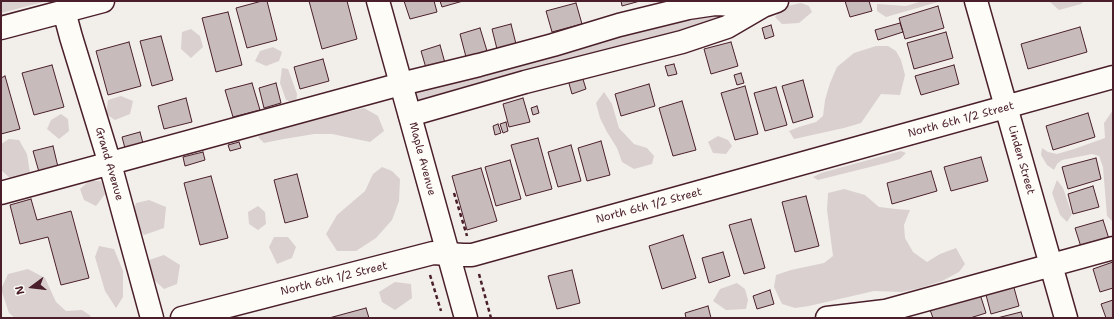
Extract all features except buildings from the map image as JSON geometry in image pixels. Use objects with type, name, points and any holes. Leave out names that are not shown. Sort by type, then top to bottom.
[{"type":"street","points":[[1,28],[103,1]]},
{"type":"street","name":"Maple Avenue","points":[[378,1],[466,318]]},
{"type":"street","name":"Linden Street","points":[[976,1],[1066,318]]},
{"type":"street","points":[[1,193],[401,84],[487,63],[619,25],[688,8],[715,4],[770,3]]},
{"type":"street","points":[[410,116],[525,82],[682,42],[728,27],[770,3]]},
{"type":"street","name":"Grand Avenue","points":[[64,11],[110,164],[152,318]]},
{"type":"street","name":"North 6th 1/2 Street","points":[[182,318],[433,253],[463,255],[472,254],[1113,77]]},
{"type":"street","points":[[827,318],[885,311],[1113,248]]},
{"type":"path","points":[[425,255],[443,318]]},
{"type":"path","points":[[478,271],[491,318]]},
{"type":"shaded area","points":[[1,1],[47,1],[1,13]]},
{"type":"shaded area","points":[[922,1],[938,2],[886,17],[877,11],[877,4],[906,6]]},
{"type":"shaded area","points":[[1084,1],[1081,4],[1059,10],[1050,2]]},
{"type":"shaded area","points":[[801,3],[809,6],[812,12],[799,23],[782,24],[775,17],[783,7]]},
{"type":"shaded area","points":[[749,8],[717,26],[421,105],[417,101],[414,89],[622,30]]},
{"type":"shaded area","points":[[191,29],[200,36],[203,47],[191,58],[181,49],[182,32]]},
{"type":"shaded area","points":[[876,46],[888,46],[896,51],[901,60],[905,75],[900,95],[881,94],[861,123],[794,139],[789,131],[816,122],[823,116],[825,100],[837,67],[854,53]]},
{"type":"shaded area","points":[[273,47],[282,52],[279,61],[266,66],[255,61],[260,51]]},
{"type":"shaded area","points":[[282,68],[288,69],[297,94],[296,103],[286,100],[280,83]]},
{"type":"shaded area","points":[[604,92],[612,104],[619,128],[634,144],[647,148],[654,156],[652,164],[634,169],[622,162],[617,148],[600,118],[596,103]]},
{"type":"shaded area","points":[[121,96],[133,101],[130,114],[115,120],[106,114],[108,100]]},
{"type":"shaded area","points":[[364,108],[378,116],[384,131],[370,142],[332,134],[314,134],[264,143],[258,137],[264,131]]},
{"type":"shaded area","points":[[1113,110],[1113,222],[1107,216],[1103,167],[1099,156],[1092,154],[1062,160],[1057,164],[1054,170],[1047,165],[1041,155],[1042,148],[1048,152],[1057,154],[1105,138],[1104,123]]},
{"type":"shaded area","points":[[61,114],[68,119],[69,131],[59,139],[47,129],[51,120]]},
{"type":"shaded area","points":[[718,136],[728,140],[732,146],[726,154],[713,153],[708,142]]},
{"type":"shaded area","points":[[9,139],[19,140],[27,154],[30,173],[11,179],[1,170],[1,144]]},
{"type":"shaded area","points":[[901,151],[906,153],[900,159],[818,180],[813,177],[821,173]]},
{"type":"shaded area","points":[[382,167],[392,171],[400,179],[399,201],[392,220],[376,238],[356,251],[337,251],[326,234],[337,215],[365,191],[373,174]]},
{"type":"shaded area","points":[[1057,180],[1063,188],[1072,214],[1067,222],[1060,215],[1052,193]]},
{"type":"shaded area","points":[[89,181],[101,181],[105,194],[96,206],[84,200],[80,189]]},
{"type":"shaded area","points":[[844,189],[865,195],[879,207],[910,210],[904,225],[905,238],[913,252],[927,262],[940,254],[956,248],[965,264],[959,272],[942,281],[902,292],[874,291],[795,308],[782,304],[774,287],[776,275],[791,270],[824,263],[833,256],[827,210],[828,193]]},
{"type":"shaded area","points":[[149,200],[166,207],[164,228],[144,235],[131,219],[136,203]]},
{"type":"shaded area","points":[[258,206],[265,212],[266,224],[258,230],[249,224],[248,212]]},
{"type":"shaded area","points":[[274,237],[288,237],[296,247],[292,258],[277,264],[269,247]]},
{"type":"shaded area","points":[[99,246],[114,249],[123,271],[123,297],[116,308],[105,291],[95,257]]},
{"type":"shaded area","points":[[164,255],[180,265],[177,284],[164,289],[153,279],[149,260]]},
{"type":"shaded area","points":[[28,269],[45,278],[56,302],[66,311],[82,310],[91,316],[88,318],[15,318],[9,313],[1,289],[8,274]]},
{"type":"shaded area","points":[[395,282],[411,284],[412,298],[395,310],[382,302],[379,292]]},
{"type":"shaded area","points":[[737,283],[745,289],[748,300],[746,309],[726,310],[713,301],[720,289]]}]
